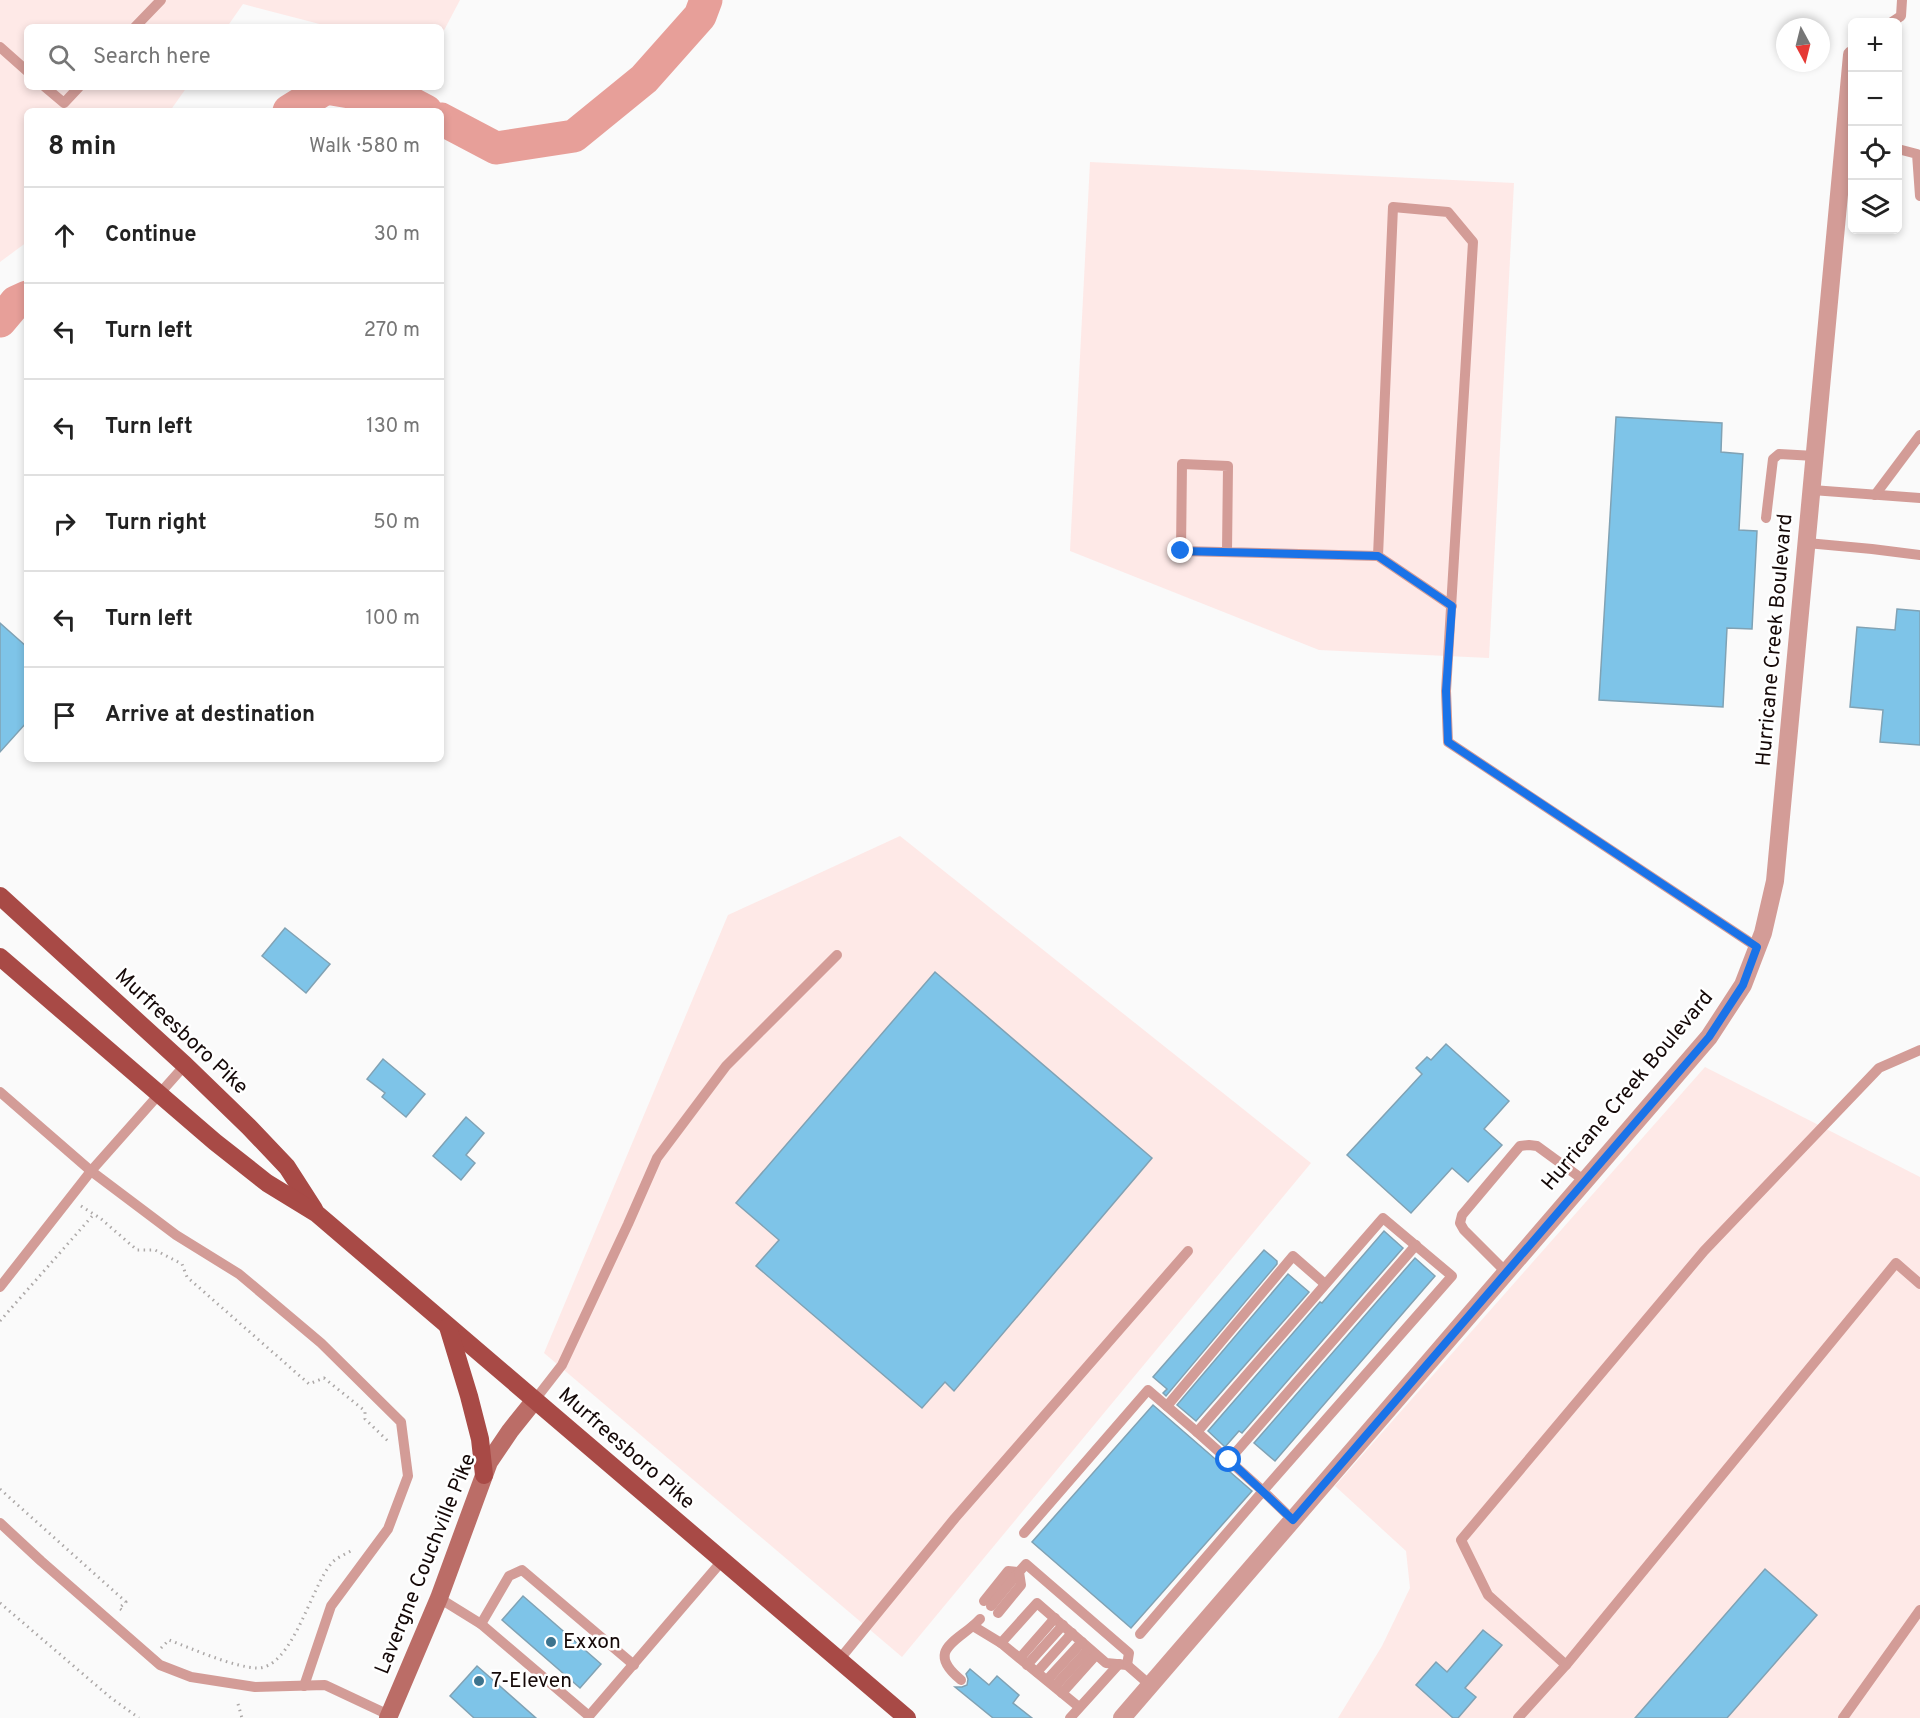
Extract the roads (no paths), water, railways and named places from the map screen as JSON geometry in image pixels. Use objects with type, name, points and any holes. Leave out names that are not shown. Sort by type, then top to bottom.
[{"type":"main road","name":"Murfreesboro Pike","points":[[0,896],[185,1065],[249,1127],[287,1167],[316,1213]]},
{"type":"main road","name":"Murfreesboro Pike","points":[[0,957],[215,1142],[267,1183],[316,1213],[907,1718]]},
{"type":"main road","points":[[447,1326],[480,1439],[484,1475]]},
{"type":"street","name":"Hurricane Creek Boulevard","points":[[1849,126],[1851,72]]},
{"type":"street","name":"Hurricane Creek Boulevard","points":[[1122,1718],[1709,1037],[1743,985],[1763,933],[1775,881],[1815,456],[1848,148]]},
{"type":"street","name":"Lavergne Couchville Pike","points":[[388,1716],[439,1598],[489,1462],[534,1401]]},
{"type":"lane","points":[[1898,18],[1901,16],[1902,0]]},
{"type":"lane","points":[[138,24],[157,1]]},
{"type":"lane","points":[[0,47],[24,68]]},
{"type":"lane","points":[[48,90],[64,104],[76,90]]},
{"type":"lane","points":[[1902,150],[1917,154],[1920,196]]},
{"type":"lane","points":[[1378,556],[1393,207],[1448,212],[1473,242],[1446,691],[1448,742],[1757,947]]},
{"type":"lane","points":[[1875,495],[1920,435]]},
{"type":"lane","points":[[1766,518],[1773,459],[1779,454],[1815,456]]},
{"type":"lane","points":[[1227,552],[1228,466],[1182,464],[1181,551],[1378,556],[1452,606]]},
{"type":"lane","points":[[1812,490],[1920,498]]},
{"type":"lane","points":[[1807,543],[1920,555]]},
{"type":"lane","points":[[534,1401],[562,1365],[657,1158],[726,1066],[837,955]]},
{"type":"lane","points":[[1566,1665],[1488,1595],[1461,1540],[1704,1251],[1879,1068],[1920,1050]]},
{"type":"lane","points":[[0,1287],[92,1171],[185,1065]]},
{"type":"lane","points":[[0,1092],[92,1171],[176,1235],[239,1274],[321,1343],[401,1422],[408,1476],[404,1487],[388,1529],[331,1606],[304,1686]]},
{"type":"lane","points":[[1506,1272],[1464,1230],[1460,1223],[1462,1215],[1520,1146],[1537,1146],[1585,1181]]},
{"type":"lane","points":[[1140,1634],[1452,1276],[1383,1218],[1197,1432]]},
{"type":"lane","points":[[1229,1460],[1416,1245]]},
{"type":"lane","points":[[839,1660],[955,1518],[1188,1251]]},
{"type":"lane","points":[[1167,1406],[1293,1256],[1326,1284]]},
{"type":"lane","points":[[1518,1718],[1566,1665],[1896,1263],[1920,1284]]},
{"type":"lane","points":[[1024,1533],[1148,1390],[1229,1460],[1293,1520]]},
{"type":"lane","points":[[0,1523],[160,1665],[191,1677],[255,1687],[324,1685],[388,1716]]},
{"type":"lane","points":[[439,1598],[481,1624],[589,1716],[722,1562]]},
{"type":"lane","points":[[1019,1572],[1008,1571],[991,1607],[1021,1585],[1019,1572],[1026,1564],[1130,1653],[1123,1665],[1070,1718]]},
{"type":"lane","points":[[481,1624],[509,1576],[522,1570],[634,1665]]},
{"type":"lane","points":[[1001,1643],[1037,1603],[1106,1663],[1123,1665],[1150,1685]]},
{"type":"lane","points":[[1843,1718],[1920,1610]]},
{"type":"lane","points":[[961,1680],[948,1668],[945,1650],[950,1642],[978,1621],[1001,1643],[1079,1707]]},
{"type":"lane","points":[[1028,1665],[1059,1622]]},
{"type":"lane","points":[[1028,1665],[1072,1633]]},
{"type":"lane","points":[[1055,1686],[1089,1649]]},
{"type":"lane","points":[[1055,1686],[1089,1649]]},
{"type":"waterway","points":[[444,121],[496,148],[574,136],[644,79],[700,16],[706,0]]},
{"type":"waterway","points":[[294,108],[323,90]]},
{"type":"waterway","points":[[338,90],[409,102],[420,108]]},
{"type":"waterway","points":[[0,321],[16,302],[24,298]]},
{"type":"place","name":"Exxon","points":[[551,1642]]},
{"type":"place","name":"7-Eleven","points":[[479,1681]]}]
